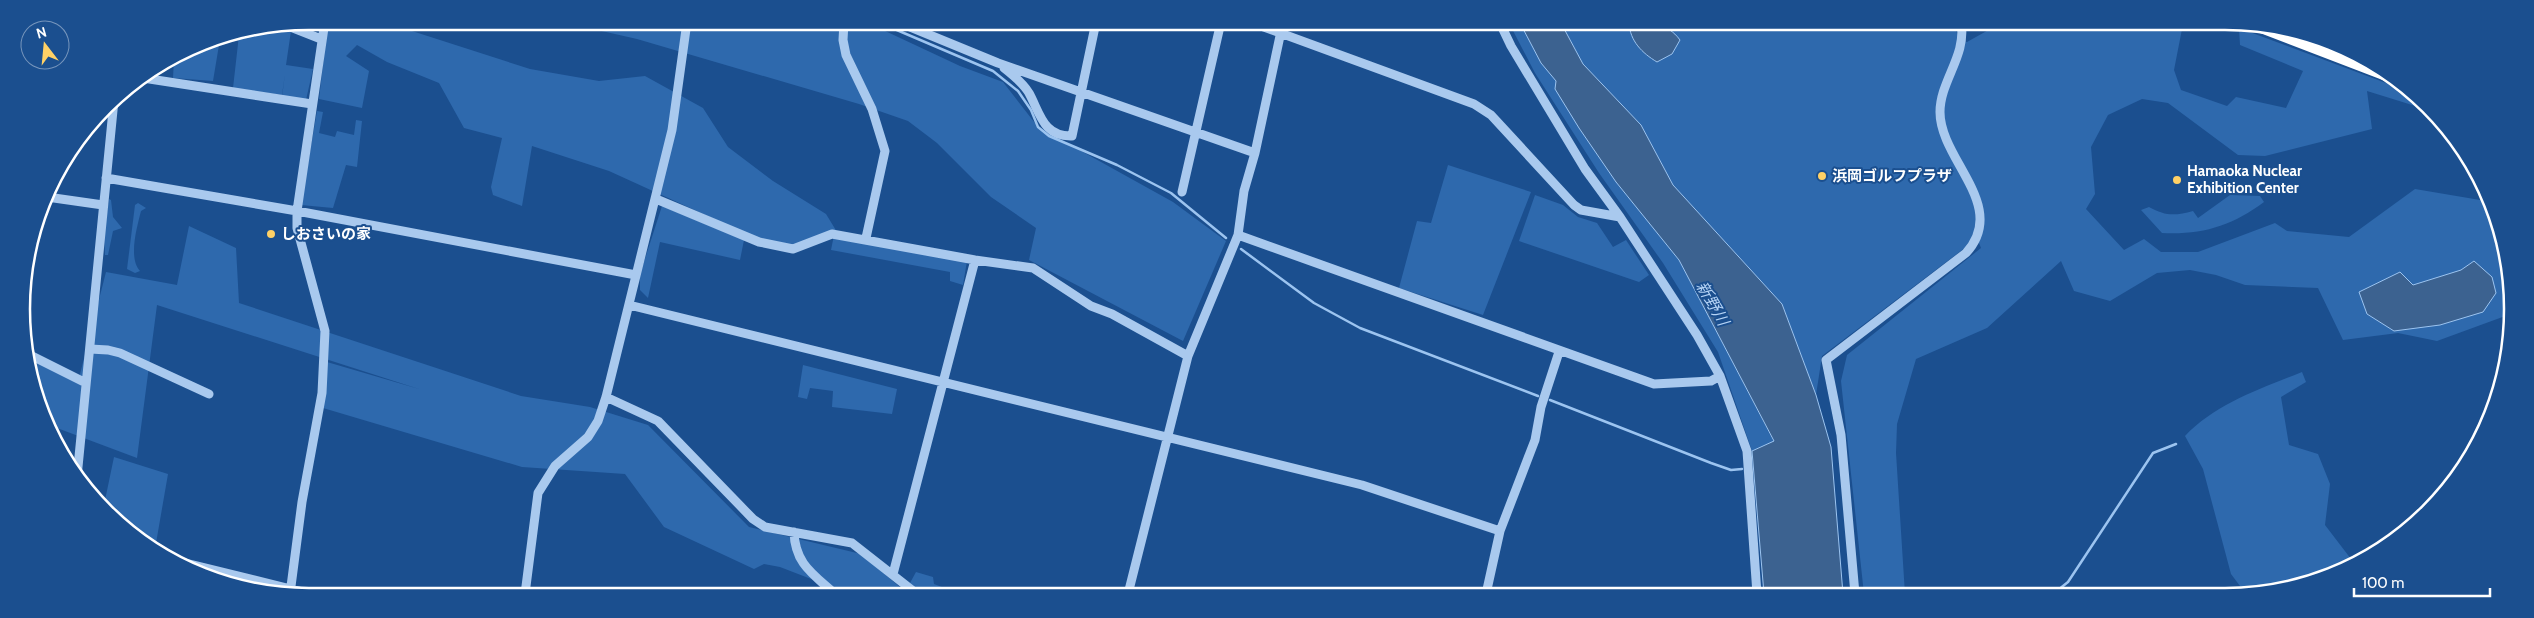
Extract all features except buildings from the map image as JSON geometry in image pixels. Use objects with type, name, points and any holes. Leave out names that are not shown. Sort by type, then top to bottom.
[{"type":"highway","points":[[2289,38],[2360,65]]},
{"type":"street","points":[[291,587],[302,502],[322,393],[325,331],[300,247],[297,211],[323,30]]},
{"type":"street","points":[[526,588],[538,493],[555,466],[588,437],[598,421],[606,397],[672,130],[686,30]]},
{"type":"street","points":[[844,30],[843,40],[846,55],[872,110],[885,152],[866,238]]},
{"type":"street","points":[[923,30],[998,63],[1255,153]]},
{"type":"street","points":[[998,63],[1028,92],[1043,124],[1063,136],[1072,136],[1094,30]]},
{"type":"street","points":[[1182,192],[1219,30]]},
{"type":"street","points":[[1270,30],[1474,104],[1492,114],[1574,205],[1581,210],[1620,217]]},
{"type":"street","points":[[1129,588],[1188,356],[1238,235],[1244,191],[1255,153],[1281,30]]},
{"type":"street","points":[[1503,30],[1511,46],[1586,169],[1620,217],[1697,335],[1720,376],[1747,451],[1757,588]]},
{"type":"street","points":[[1854,588],[1841,435],[1826,360],[1966,253],[1974,243],[1981,216],[1978,202],[1947,139],[1941,124],[1940,111],[1942,94],[1961,45],[1961,30]]},
{"type":"street","points":[[299,31],[321,39]]},
{"type":"street","points":[[151,79],[312,104]]},
{"type":"street","points":[[78,466],[113,111]]},
{"type":"street","points":[[106,178],[297,211],[636,275]]},
{"type":"street","points":[[53,198],[103,206]]},
{"type":"street","points":[[656,199],[759,242],[793,249],[832,234],[866,238],[975,260],[1033,268],[1091,306],[1112,314],[1188,356]]},
{"type":"street","points":[[1238,235],[1559,352],[1654,384],[1711,381],[1720,376]]},
{"type":"street","points":[[893,574],[975,260]]},
{"type":"street","points":[[629,305],[1362,485],[1500,532]]},
{"type":"street","points":[[90,349],[120,353],[209,394]]},
{"type":"street","points":[[1487,588],[1500,532],[1535,440],[1542,407],[1559,352]]},
{"type":"street","points":[[34,357],[86,383]]},
{"type":"street","points":[[606,397],[658,421],[753,520],[765,527],[852,543],[910,588]]},
{"type":"street","points":[[794,532],[795,547],[802,563],[828,588]]},
{"type":"street","points":[[217,572],[259,584]]},
{"type":"shaded area","points":[[327,30],[412,30],[530,69],[599,81],[645,76],[703,108],[728,147],[773,181],[826,214],[837,232],[785,248],[734,228],[609,171],[532,146],[522,206],[493,195],[491,187],[502,138],[464,128],[439,83],[387,62],[357,45],[346,56],[369,71],[362,108],[319,99]]},
{"type":"shaded area","points":[[597,30],[883,30],[960,66],[1003,82],[1038,127],[1173,202],[1226,241],[1183,341],[1029,260],[1036,228],[991,197],[937,143],[908,121],[859,104],[637,39]]},
{"type":"shaded area","points":[[1513,30],[1524,30],[1541,63],[1557,81],[1579,128],[1616,182],[1679,260],[1774,442],[1752,451],[1718,352],[1663,263],[1599,173],[1535,73]]},
{"type":"shaded area","points":[[1565,30],[1956,30],[1958,39],[1967,42],[1988,30],[2182,30],[2174,70],[2181,90],[2227,106],[2236,97],[2286,108],[2303,71],[2240,45],[2239,31],[2248,31],[2390,85],[2416,106],[2367,91],[2372,129],[2265,156],[2238,155],[2168,103],[2142,99],[2108,115],[2091,147],[2095,194],[2086,209],[2124,250],[2144,239],[2161,252],[2198,252],[2275,223],[2287,231],[2349,237],[2415,189],[2482,200],[2499,255],[2502,273],[2504,317],[2437,341],[2398,333],[2343,340],[2318,288],[2245,285],[2216,275],[2190,270],[2157,273],[2110,301],[2074,291],[2061,261],[1987,328],[1916,359],[1897,424],[1896,453],[1905,588],[1863,588],[1841,381],[1847,355],[1981,248],[1975,233],[1970,244],[1822,356],[1816,395],[1782,304],[1673,185],[1641,125],[1583,64]]},
{"type":"shaded area","points":[[291,31],[286,65],[313,69],[306,100],[282,97],[285,74],[282,95],[233,88],[238,40],[255,35]]},
{"type":"shaded area","points":[[219,45],[213,81],[173,78],[174,65]]},
{"type":"shaded area","points":[[317,111],[323,112],[319,133],[335,137],[337,131],[354,135],[356,120],[362,121],[357,167],[346,165],[333,208],[301,205]]},
{"type":"shaded area","points":[[1448,165],[1531,192],[1483,315],[1399,288],[1417,221],[1431,223]]},
{"type":"shaded area","points":[[1535,195],[1563,205],[1578,217],[1597,223],[1613,247],[1626,240],[1649,275],[1639,282],[1519,241]]},
{"type":"shaded area","points":[[2230,195],[2260,196],[2264,202],[2228,223],[2203,230],[2177,233],[2162,233],[2141,210],[2149,207],[2170,214],[2193,211],[2198,218]]},
{"type":"shaded area","points":[[109,199],[111,200],[113,217],[122,228],[113,231],[108,255],[105,255],[104,233]]},
{"type":"shaded area","points":[[138,203],[146,208],[141,211],[136,234],[134,251],[136,265],[140,271],[135,273],[127,269],[135,205]]},
{"type":"shaded area","points":[[662,206],[744,240],[740,260],[660,242],[648,298],[640,290],[640,274]]},
{"type":"shaded area","points":[[189,226],[236,248],[239,303],[521,396],[590,407],[648,425],[749,527],[861,554],[901,588],[834,588],[780,567],[764,564],[754,569],[664,527],[625,474],[522,467],[323,408],[327,362],[419,389],[157,305],[137,458],[57,428],[45,399],[34,356],[78,382],[106,272],[177,285]]},
{"type":"shaded area","points":[[834,235],[967,261],[963,285],[950,281],[950,272],[831,250]]},
{"type":"shaded area","points":[[803,365],[897,389],[892,414],[832,407],[833,391],[810,388],[807,399],[798,397]]},
{"type":"shaded area","points":[[2302,372],[2306,382],[2281,397],[2289,445],[2318,454],[2330,484],[2325,525],[2350,558],[2315,573],[2279,583],[2241,587],[2231,574],[2203,469],[2185,436],[2210,415],[2255,391]]},
{"type":"shaded area","points":[[114,457],[168,474],[156,542],[125,519],[105,499]]},
{"type":"shaded area","points":[[916,572],[933,577],[934,584],[944,588],[916,588],[910,583]]},
{"type":"water","name":"新野川","points":[[1524,30],[1565,30],[1583,64],[1641,125],[1673,185],[1782,304],[1816,395],[1831,447],[1843,588],[1763,588],[1752,451],[1774,441],[1679,260],[1616,182],[1555,89],[1556,81],[1541,63]]},
{"type":"water","points":[[1630,30],[1669,30],[1680,40],[1672,54],[1657,62],[1646,55],[1634,41]]},
{"type":"water","points":[[2474,261],[2492,277],[2496,293],[2483,312],[2440,325],[2394,331],[2367,314],[2359,292],[2400,272],[2413,285],[2461,270]]},
{"type":"waterway","points":[[897,30],[993,71],[1018,91],[1031,110],[1038,127],[1049,136],[1117,165],[1171,193],[1226,238]]},
{"type":"waterway","points":[[1241,249],[1314,303],[1360,328],[1538,396]]},
{"type":"waterway","points":[[1550,400],[1711,463],[1731,470],[1742,469]]},
{"type":"waterway","points":[[2060,588],[2068,582],[2153,453],[2176,444]]},
{"type":"place","name":"浜岡ゴルフプラザ","points":[[1822,176]]},
{"type":"place","name":"Hamaoka Nuclear Exhibition Center","points":[[2177,180]]},
{"type":"place","name":"しおさいの家","points":[[271,234]]}]
